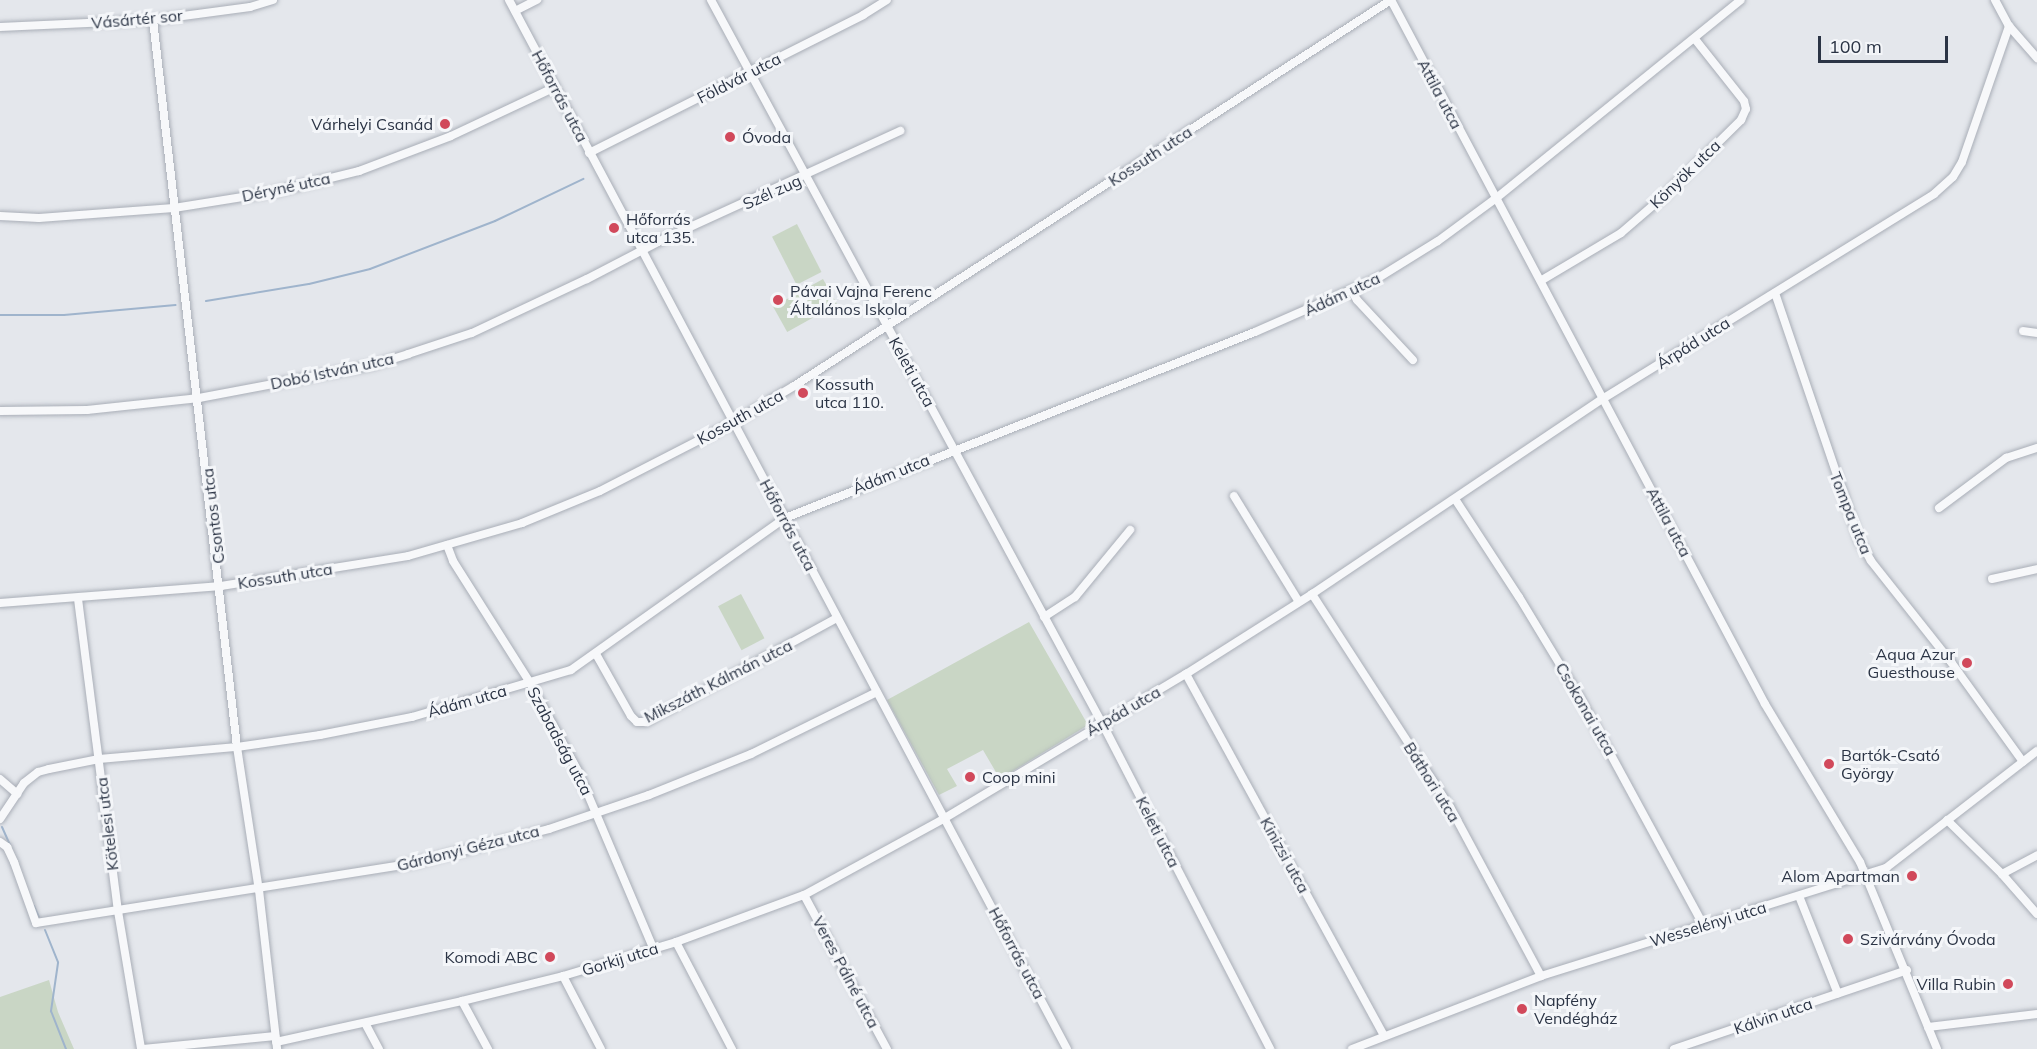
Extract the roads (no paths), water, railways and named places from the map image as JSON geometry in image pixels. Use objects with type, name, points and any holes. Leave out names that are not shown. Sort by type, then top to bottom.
[{"type":"street","name":"Vásártér sor","points":[[0,27],[153,20],[250,7],[273,0]]},
{"type":"street","name":"Hőforrás utca","points":[[509,0],[1067,1049]]},
{"type":"street","points":[[515,11],[537,0]]},
{"type":"street","name":"Keleti utca","points":[[711,0],[1102,723],[1270,1049]]},
{"type":"street","name":"Földvár utca","points":[[589,153],[749,73],[887,0]]},
{"type":"street","name":"Attila utca","points":[[1391,0],[1495,199],[1542,280],[1765,704],[1866,875],[1937,1049]]},
{"type":"street","name":"Kossuth utca","points":[[0,603],[78,599],[221,586],[408,556],[522,523],[600,491],[734,422],[794,386],[1391,0]]},
{"type":"street","name":"Ádám utca","points":[[0,819],[16,794],[39,772],[99,759],[237,747],[320,735],[412,717],[571,670],[785,518],[954,449],[1274,324],[1378,278],[1438,241],[1495,199],[1741,0]]},
{"type":"street","points":[[1995,0],[2009,26],[2037,57]]},
{"type":"street","name":"Csontos utca","points":[[153,20],[221,586],[237,747],[259,890],[276,1042]]},
{"type":"street","name":"Árpád utca","points":[[945,818],[1186,674],[1312,594],[1604,398],[1934,194],[1953,177],[1962,162],[2009,26]]},
{"type":"street","name":"Könyök utca","points":[[1542,280],[1621,233],[1665,195],[1741,120],[1746,109],[1744,101],[1694,38]]},
{"type":"street","name":"Déryné utca","points":[[0,216],[39,218],[174,208],[274,192],[359,171],[451,136],[555,87]]},
{"type":"street","name":"Szél zug","points":[[642,251],[664,238],[806,177],[900,131]]},
{"type":"street","name":"Dobó István utca","points":[[0,411],[87,410],[199,398],[372,365],[472,333],[642,251]]},
{"type":"street","points":[[1351,290],[1357,300],[1413,360]]},
{"type":"street","name":"Tompa utca","points":[[1775,293],[1859,540],[1871,561],[1951,662],[2024,762]]},
{"type":"street","points":[[2023,331],[2037,333]]},
{"type":"street","points":[[1939,508],[2006,458],[2037,448]]},
{"type":"street","points":[[1234,496],[1299,602]]},
{"type":"street","name":"Csokonai utca","points":[[1455,499],[1519,597],[1579,696],[1704,926]]},
{"type":"street","points":[[1044,617],[1075,597],[1130,530]]},
{"type":"street","name":"Szabadság utca","points":[[447,544],[453,561],[530,683],[578,771],[653,948]]},
{"type":"street","points":[[1992,579],[2037,569]]},
{"type":"street","name":"Báthori utca","points":[[1312,594],[1450,807],[1541,976]]},
{"type":"street","name":"Kötelesi utca","points":[[78,599],[117,911],[142,1049]]},
{"type":"street","name":"Mikszáth Kálmán utca","points":[[596,654],[631,716],[637,722],[646,722],[837,618]]},
{"type":"street","name":"Kinizsi utca","points":[[1186,674],[1384,1035]]},
{"type":"street","name":"Gárdonyi Géza utca","points":[[0,842],[7,847],[14,861],[36,923],[259,890],[410,864],[549,829],[751,754],[877,692]]},
{"type":"street","name":"Wesselényi utca","points":[[1352,1049],[1541,976],[1886,868],[2037,751]]},
{"type":"street","points":[[0,779],[16,794]]},
{"type":"street","name":"Gorkij utca","points":[[142,1049],[276,1042],[563,976],[676,942],[804,895],[945,818]]},
{"type":"street","points":[[1947,820],[2002,873],[2037,914]]},
{"type":"street","points":[[2002,873],[2037,855]]},
{"type":"street","name":"Veres Pálné utca","points":[[804,895],[887,1049]]},
{"type":"street","points":[[1799,896],[1838,994]]},
{"type":"street","points":[[676,942],[732,1049]]},
{"type":"street","name":"Kálvin utca","points":[[1674,1049],[1906,970]]},
{"type":"street","points":[[563,976],[601,1049]]},
{"type":"street","points":[[462,1001],[488,1049]]},
{"type":"street","points":[[1928,1027],[2037,1014]]},
{"type":"street","points":[[365,1023],[379,1049]]},
{"type":"waterway","points":[[206,301],[309,284],[370,269],[495,221],[583,179]]},
{"type":"waterway","points":[[0,315],[64,315],[176,305]]},
{"type":"waterway","points":[[2,827],[10,845]]},
{"type":"waterway","points":[[34,906],[39,917]]},
{"type":"waterway","points":[[45,930],[58,963],[51,1011],[66,1049]]},
{"type":"place","name":"Várhelyi Csanád","points":[[445,124]]},
{"type":"place","name":"Óvoda","points":[[730,137]]},
{"type":"place","name":"Hőforrás utca 135.","points":[[614,228]]},
{"type":"place","name":"Pávai Vajna Ferenc Általános Iskola","points":[[778,300]]},
{"type":"place","name":"Kossuth utca 110.","points":[[803,393]]},
{"type":"place","name":"Aqua Azur Guesthouse","points":[[1967,663]]},
{"type":"place","name":"Bartók-Csató György","points":[[1829,764]]},
{"type":"place","name":"Coop mini","points":[[970,777]]},
{"type":"place","name":"Alom Apartman","points":[[1912,876]]},
{"type":"place","name":"Szivárvány Óvoda","points":[[1848,939]]},
{"type":"place","name":"Komodi ABC","points":[[550,957]]},
{"type":"place","name":"Villa Rubin","points":[[2008,984]]},
{"type":"place","name":"Napfény Vendégház","points":[[1522,1009]]}]
